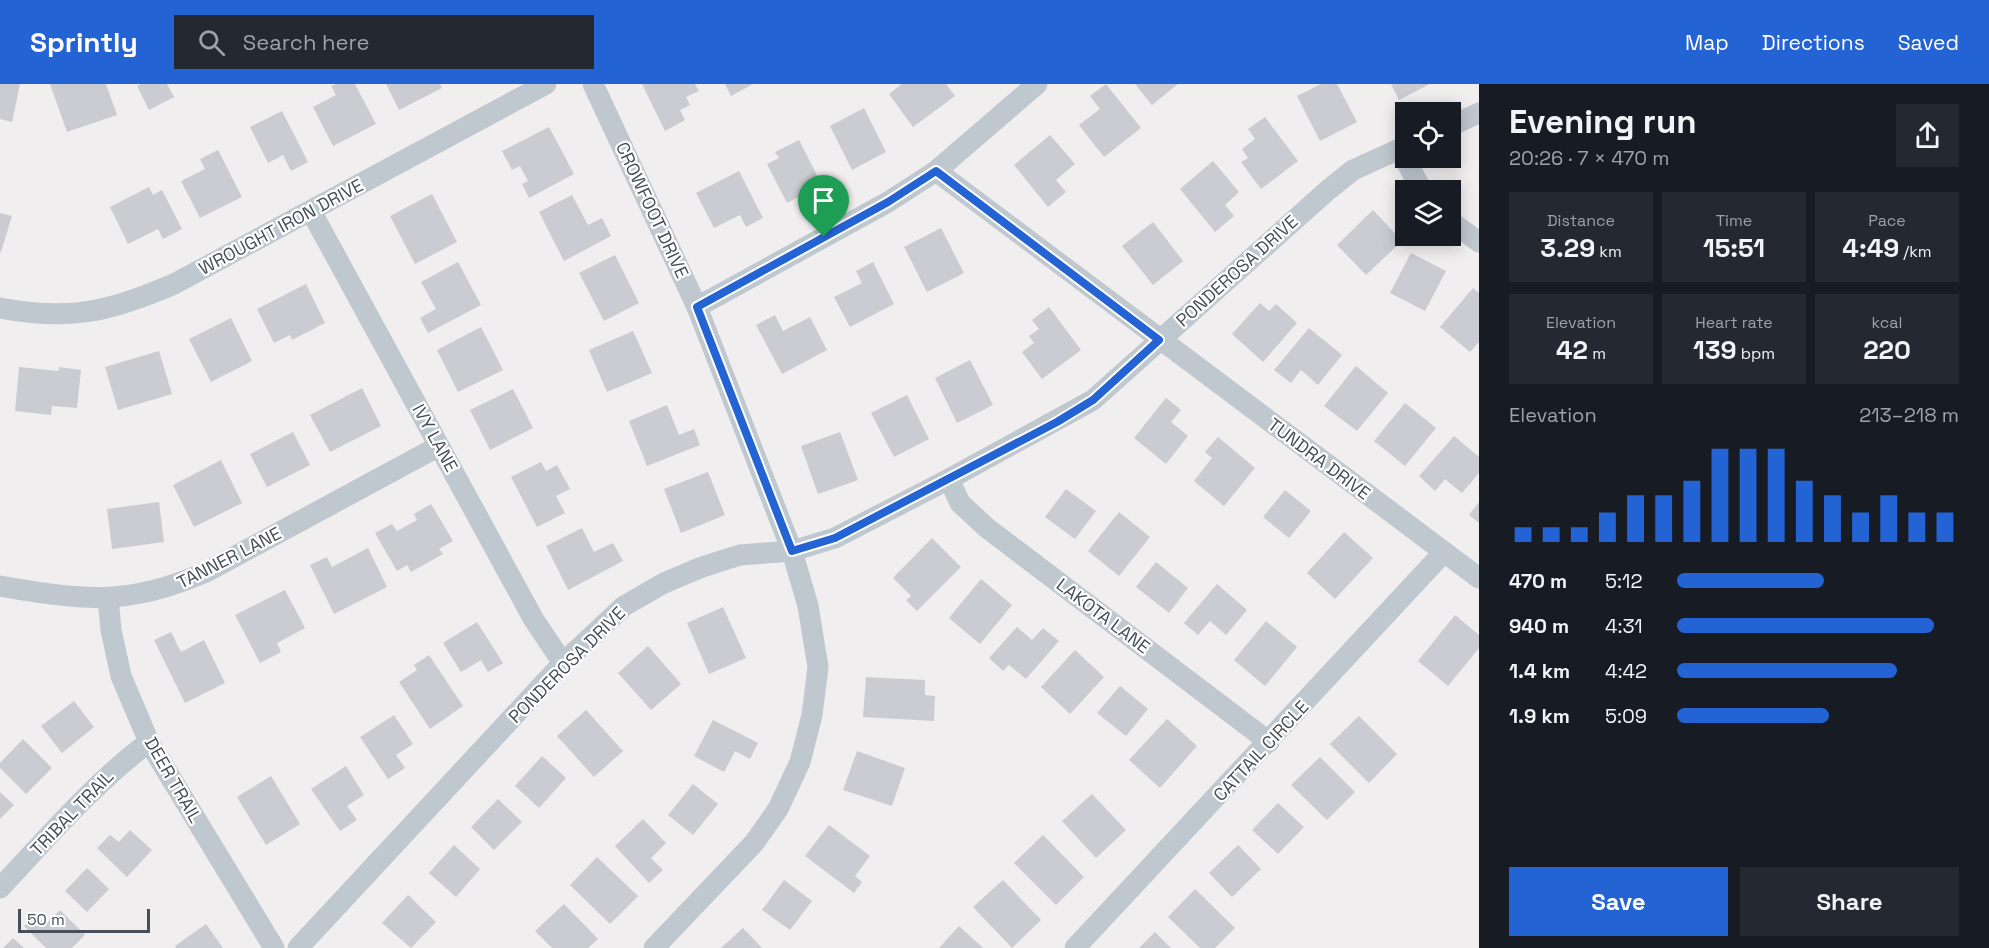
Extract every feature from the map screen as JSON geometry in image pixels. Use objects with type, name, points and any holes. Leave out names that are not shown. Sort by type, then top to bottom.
[{"type":"street","name":"WROUGHT IRON DRIVE","points":[[0,308],[25,313],[67,315],[103,311],[174,284],[546,84]]},
{"type":"street","name":"CROWFOOT DRIVE","points":[[593,84],[697,307],[792,551],[808,606],[818,667],[813,716],[800,762],[778,809],[754,843],[654,948]]},
{"type":"street","points":[[697,307],[888,202],[936,171],[1037,84]]},
{"type":"street","points":[[1461,121],[1479,113]]},
{"type":"street","name":"PONDEROSA DRIVE","points":[[298,948],[563,663],[624,606],[664,583],[740,555],[792,551],[835,538],[949,480],[1093,400],[1328,190],[1353,170],[1395,151]]},
{"type":"street","name":"TUNDRA DRIVE","points":[[936,171],[1479,578]]},
{"type":"street","name":"IVY LANE","points":[[311,211],[534,620],[563,663]]},
{"type":"street","points":[[1461,229],[1479,242]]},
{"type":"street","name":"TANNER LANE","points":[[0,586],[75,599],[141,596],[173,587],[206,572],[439,446]]},
{"type":"street","name":"LAKOTA LANE","points":[[949,480],[960,503],[987,528],[1269,742]]},
{"type":"street","name":"CATTAIL CIRCLE","points":[[1075,948],[1444,552]]},
{"type":"street","name":"DEER TRAIL","points":[[108,598],[111,630],[121,676],[149,742],[274,948]]},
{"type":"street","name":"TRIBAL TRAIL","points":[[0,888],[90,792],[118,765],[149,742]]},
{"type":"building","points":[[0,84],[20,84],[12,122],[0,119]]},
{"type":"building","points":[[50,84],[106,84],[117,115],[67,132]]},
{"type":"building","points":[[167,84],[174,97],[149,110],[137,86]]},
{"type":"building","points":[[355,84],[376,124],[333,146],[313,107],[336,95],[331,86]]},
{"type":"building","points":[[386,84],[440,84],[442,88],[399,110]]},
{"type":"building","points":[[642,84],[695,84],[699,91],[686,97],[690,105],[680,110],[685,120],[665,131]]},
{"type":"building","points":[[725,84],[753,84],[731,96]]},
{"type":"building","points":[[902,84],[946,84],[955,96],[913,127],[889,94]]},
{"type":"building","points":[[1106,84],[1141,128],[1104,157],[1079,125],[1100,109],[1090,96]]},
{"type":"building","points":[[1135,84],[1178,84],[1152,105]]},
{"type":"building","points":[[1321,84],[1337,84],[1357,122],[1320,141],[1297,96]]},
{"type":"building","points":[[1391,84],[1430,84],[1399,100]]},
{"type":"building","points":[[864,108],[886,152],[852,170],[830,126]]},
{"type":"building","points":[[282,111],[308,162],[291,171],[283,155],[268,163],[250,127]]},
{"type":"building","points":[[1265,117],[1298,161],[1261,189],[1241,162],[1248,158],[1242,149],[1255,139],[1248,129]]},
{"type":"building","points":[[549,127],[574,174],[529,198],[522,184],[528,181],[520,166],[512,170],[502,151]]},
{"type":"building","points":[[1050,135],[1075,164],[1056,180],[1066,192],[1048,207],[1014,165]]},
{"type":"building","points":[[799,140],[822,185],[787,203],[767,164],[779,158],[775,152]]},
{"type":"building","points":[[218,150],[242,197],[200,218],[181,181],[205,169],[200,159]]},
{"type":"building","points":[[1213,161],[1239,192],[1225,205],[1234,216],[1215,232],[1180,189]]},
{"type":"building","points":[[739,171],[763,218],[746,227],[740,215],[714,228],[696,193]]},
{"type":"building","points":[[149,187],[153,195],[162,190],[182,229],[163,239],[158,229],[128,244],[110,207]]},
{"type":"building","points":[[432,194],[457,242],[415,264],[390,216]]},
{"type":"building","points":[[572,195],[588,225],[602,218],[611,236],[564,261],[539,212]]},
{"type":"building","points":[[1373,210],[1395,234],[1397,246],[1366,275],[1337,245]]},
{"type":"building","points":[[0,213],[12,216],[1,252],[0,252]]},
{"type":"building","points":[[1153,222],[1183,261],[1153,285],[1122,246]]},
{"type":"building","points":[[941,228],[964,273],[927,292],[904,247]]},
{"type":"building","points":[[1411,253],[1446,271],[1425,311],[1390,293]]},
{"type":"building","points":[[615,255],[639,303],[604,321],[579,273]]},
{"type":"building","points":[[458,262],[481,305],[428,333],[420,318],[436,309],[421,282]]},
{"type":"building","points":[[873,262],[894,304],[850,327],[834,297],[862,283],[856,271]]},
{"type":"building","points":[[306,284],[325,323],[292,340],[290,335],[274,343],[257,309]]},
{"type":"building","points":[[1473,288],[1479,293],[1479,342],[1470,352],[1440,327]]},
{"type":"building","points":[[1260,303],[1269,311],[1276,304],[1297,323],[1263,362],[1232,334]]},
{"type":"building","points":[[1049,307],[1081,350],[1042,379],[1022,352],[1034,343],[1029,336],[1039,329],[1032,320]]},
{"type":"building","points":[[775,315],[783,331],[810,317],[827,350],[782,374],[756,325]]},
{"type":"building","points":[[231,318],[252,361],[211,382],[189,339]]},
{"type":"building","points":[[481,327],[503,370],[458,392],[437,350]]},
{"type":"building","points":[[1309,328],[1342,355],[1318,385],[1301,370],[1291,383],[1274,370]]},
{"type":"building","points":[[633,331],[652,373],[607,392],[589,350]]},
{"type":"building","points":[[159,351],[172,394],[118,410],[105,367]]},
{"type":"building","points":[[970,360],[993,405],[957,423],[935,378]]},
{"type":"building","points":[[1356,366],[1388,393],[1357,431],[1324,406]]},
{"type":"building","points":[[19,367],[59,371],[59,367],[81,370],[77,408],[52,406],[51,415],[15,411]]},
{"type":"building","points":[[362,388],[381,426],[330,452],[310,415]]},
{"type":"building","points":[[513,389],[533,428],[490,450],[470,410]]},
{"type":"building","points":[[907,395],[929,439],[894,457],[871,413]]},
{"type":"building","points":[[1166,398],[1181,410],[1171,422],[1188,436],[1166,464],[1134,438]]},
{"type":"building","points":[[1405,403],[1436,428],[1405,466],[1374,441]]},
{"type":"building","points":[[667,405],[679,435],[694,429],[700,445],[647,466],[629,421]]},
{"type":"building","points":[[293,432],[310,465],[267,487],[250,454]]},
{"type":"building","points":[[840,432],[858,480],[818,494],[801,446]]},
{"type":"building","points":[[1454,436],[1479,457],[1479,473],[1462,493],[1445,479],[1435,491],[1419,476]]},
{"type":"building","points":[[1218,437],[1255,468],[1224,506],[1194,481],[1212,458],[1205,452]]},
{"type":"building","points":[[221,460],[242,503],[194,527],[173,485]]},
{"type":"building","points":[[541,462],[546,471],[557,465],[570,489],[556,496],[565,513],[537,527],[511,477]]},
{"type":"building","points":[[708,472],[725,515],[681,533],[664,489]]},
{"type":"building","points":[[1066,489],[1096,511],[1075,539],[1045,517]]},
{"type":"building","points":[[1285,490],[1311,511],[1289,538],[1263,517]]},
{"type":"building","points":[[159,502],[164,542],[112,549],[107,509]]},
{"type":"building","points":[[1479,502],[1479,523],[1469,515]]},
{"type":"building","points":[[431,504],[453,541],[439,549],[443,554],[411,572],[407,565],[397,571],[375,533],[392,524],[397,531],[417,520],[414,514]]},
{"type":"building","points":[[1119,512],[1150,537],[1119,576],[1088,551]]},
{"type":"building","points":[[582,528],[594,552],[613,543],[623,561],[568,590],[546,546]]},
{"type":"building","points":[[1344,532],[1373,558],[1335,599],[1307,573]]},
{"type":"building","points":[[932,538],[961,567],[917,611],[906,600],[911,596],[893,578]]},
{"type":"building","points":[[368,548],[387,587],[334,614],[310,565],[327,557],[332,567]]},
{"type":"building","points":[[1156,562],[1188,588],[1169,613],[1136,587]]},
{"type":"building","points":[[981,579],[1012,605],[980,644],[949,618]]},
{"type":"building","points":[[1217,584],[1247,610],[1226,635],[1210,621],[1198,635],[1184,623]]},
{"type":"building","points":[[285,590],[305,628],[277,643],[281,652],[260,663],[235,615]]},
{"type":"building","points":[[723,607],[746,658],[709,674],[687,623]]},
{"type":"building","points":[[1455,615],[1479,635],[1479,648],[1448,686],[1418,661]]},
{"type":"building","points":[[1266,621],[1297,647],[1265,686],[1234,660]]},
{"type":"building","points":[[477,622],[503,663],[488,672],[481,660],[461,672],[443,643]]},
{"type":"building","points":[[1017,627],[1032,640],[1043,628],[1059,641],[1026,679],[1009,665],[1003,671],[989,658]]},
{"type":"building","points":[[171,632],[181,652],[204,640],[225,683],[185,703],[154,640]]},
{"type":"building","points":[[648,646],[681,684],[651,710],[618,673]]},
{"type":"building","points":[[1075,650],[1104,677],[1070,714],[1041,687]]},
{"type":"building","points":[[429,655],[463,706],[430,729],[399,682],[417,670],[414,665]]},
{"type":"building","points":[[866,677],[925,680],[925,695],[935,696],[934,721],[863,717]]},
{"type":"building","points":[[1120,686],[1148,709],[1126,736],[1097,713]]},
{"type":"building","points":[[74,701],[94,727],[62,753],[41,726]]},
{"type":"building","points":[[586,710],[623,751],[594,777],[557,736]]},
{"type":"building","points":[[394,715],[413,744],[396,755],[405,768],[388,779],[360,737]]},
{"type":"building","points":[[1359,716],[1397,754],[1369,783],[1330,744]]},
{"type":"building","points":[[1167,719],[1197,746],[1160,788],[1129,760]]},
{"type":"building","points":[[713,720],[758,743],[750,759],[735,751],[724,772],[694,756]]},
{"type":"building","points":[[23,739],[52,768],[26,794],[0,768],[0,763]]},
{"type":"building","points":[[857,751],[905,768],[892,806],[843,790]]},
{"type":"building","points":[[542,756],[566,778],[539,808],[515,786]]},
{"type":"building","points":[[1320,757],[1355,792],[1327,820],[1291,785]]},
{"type":"building","points":[[346,766],[364,795],[347,806],[357,820],[340,831],[311,789]]},
{"type":"building","points":[[271,776],[300,824],[266,845],[237,797]]},
{"type":"building","points":[[693,784],[718,804],[693,835],[668,815]]},
{"type":"building","points":[[0,792],[14,805],[0,819]]},
{"type":"building","points":[[1092,794],[1126,830],[1096,858],[1062,821]]},
{"type":"building","points":[[498,799],[522,822],[494,850],[471,827]]},
{"type":"building","points":[[1278,803],[1304,827],[1278,854],[1252,830]]},
{"type":"building","points":[[643,819],[666,843],[651,858],[663,870],[649,883],[615,846]]},
{"type":"building","points":[[829,825],[870,856],[855,876],[862,882],[854,893],[805,856]]},
{"type":"building","points":[[130,830],[152,850],[127,877],[97,848],[110,835],[119,842]]},
{"type":"building","points":[[1043,835],[1084,877],[1056,905],[1014,863]]},
{"type":"building","points":[[454,845],[480,869],[456,897],[429,873]]},
{"type":"building","points":[[1238,845],[1261,869],[1232,897],[1209,873]]},
{"type":"building","points":[[597,857],[638,896],[610,924],[570,885]]},
{"type":"building","points":[[87,868],[109,889],[87,912],[65,891]]},
{"type":"building","points":[[784,880],[812,901],[790,930],[762,910]]},
{"type":"building","points":[[1003,880],[1041,920],[1012,948],[973,907]]},
{"type":"building","points":[[1195,889],[1235,928],[1215,948],[1200,948],[1168,917]]},
{"type":"building","points":[[408,895],[436,922],[411,948],[382,923]]},
{"type":"building","points":[[564,904],[598,939],[588,948],[552,948],[535,931]]},
{"type":"building","points":[[60,910],[85,935],[72,948],[46,948],[24,926],[36,915],[46,924]]},
{"type":"building","points":[[206,924],[223,948],[176,948],[175,946]]},
{"type":"building","points":[[959,926],[983,948],[939,948]]},
{"type":"building","points":[[743,928],[762,948],[721,948]]},
{"type":"building","points":[[1155,932],[1171,948],[1139,948]]},
{"type":"building","points":[[13,938],[24,948],[3,948]]},
{"type":"route","points":[[936,171],[1159,340],[1093,400],[1057,422],[835,538],[792,551],[697,307],[824,237],[888,202],[936,171]]}]
